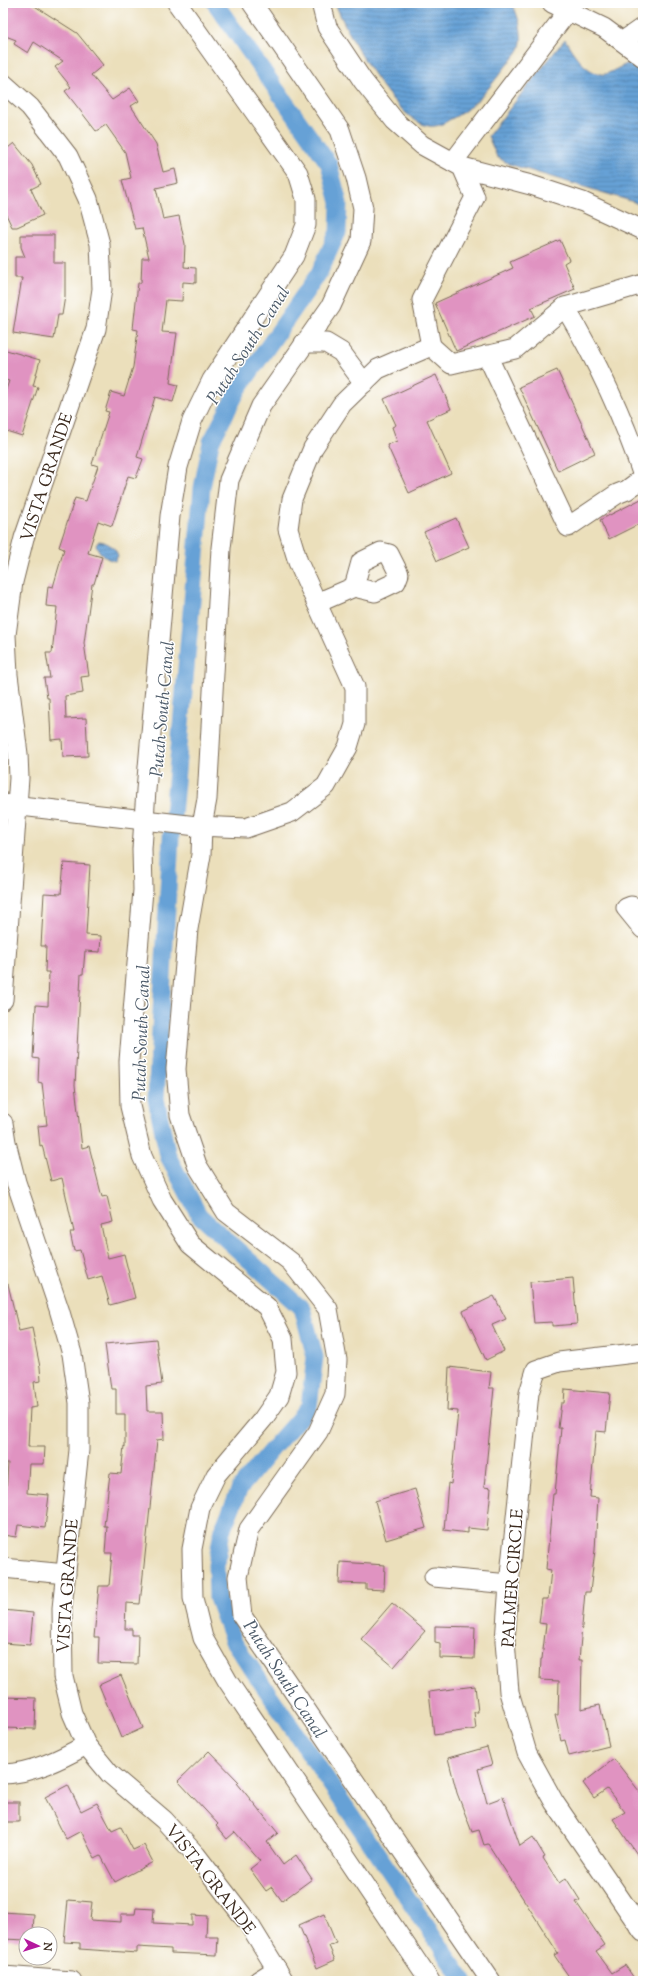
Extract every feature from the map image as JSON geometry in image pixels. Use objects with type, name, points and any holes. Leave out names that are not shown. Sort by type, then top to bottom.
[{"type":"street","points":[[176,3],[298,173],[306,199],[306,225],[294,256],[212,380],[192,421],[178,467],[170,516],[148,821],[142,849],[143,890],[129,1061],[130,1106],[142,1156],[162,1200],[190,1244],[267,1307],[283,1339],[286,1372],[279,1396],[263,1419],[216,1475],[200,1508],[192,1549],[193,1598],[203,1638],[227,1680],[430,1981]]},
{"type":"street","points":[[252,3],[340,130],[356,178],[362,208],[361,241],[330,306],[261,406],[229,480],[221,548],[207,799],[200,826],[201,855],[188,929],[176,1069],[180,1116],[197,1165],[226,1212],[291,1262],[328,1309],[337,1360],[335,1394],[318,1432],[248,1529],[238,1577],[242,1616],[491,1981]]},
{"type":"street","points":[[321,3],[327,27],[363,81],[395,121],[422,145],[457,165],[531,185],[583,202],[643,230]]},
{"type":"street","points":[[457,165],[560,7],[604,28],[643,57]]},
{"type":"street","points":[[623,41],[643,27]]},
{"type":"street","name":"VISTA GRANDE","points":[[3,83],[30,107],[68,156],[88,199],[100,244],[102,289],[96,329],[24,538],[13,582],[6,635],[8,675],[18,754],[10,805],[3,995]]},
{"type":"street","points":[[457,165],[475,197],[422,300],[431,346],[451,364],[515,348],[565,307],[643,284]]},
{"type":"street","points":[[487,355],[568,527],[643,477],[628,431],[607,384],[565,307]]},
{"type":"street","points":[[304,343],[326,343],[341,352],[364,383]]},
{"type":"street","points":[[10,805],[148,821],[200,826],[246,828],[292,812],[326,786],[348,747],[355,724],[355,687],[298,562],[288,529],[292,499],[313,448],[342,404],[378,369],[431,346]]},
{"type":"street","points":[[317,603],[354,587]]},
{"type":"street","points":[[643,909],[631,906],[626,908],[643,929]]},
{"type":"street","name":"VISTA GRANDE","points":[[3,1123],[16,1182],[59,1308],[68,1339],[72,1354],[79,1403],[79,1450],[62,1608],[63,1676],[72,1713],[86,1745],[110,1774],[164,1820],[196,1855],[249,1924],[281,1975]]},
{"type":"street","name":"PALMER CIRCLE","points":[[643,1352],[559,1362],[536,1370],[528,1393],[509,1584],[505,1641],[509,1692],[527,1753],[554,1802],[643,1932]]},
{"type":"street","points":[[3,1568],[66,1574]]},
{"type":"street","points":[[434,1577],[509,1584]]},
{"type":"street","points":[[3,1774],[35,1768],[67,1756],[86,1745]]},
{"type":"street","points":[[258,1981],[281,1975]]},
{"type":"street","points":[[3,1976],[72,1981]]},
{"type":"water","points":[[335,3],[511,3],[520,24],[520,47],[481,97],[467,109],[444,123],[437,126],[429,126],[416,121],[387,93],[350,35]]},
{"type":"water","points":[[565,39],[576,57],[593,72],[606,74],[629,63],[643,75],[643,207],[634,202],[509,164],[497,157],[488,136]]},
{"type":"water","points":[[99,541],[108,544],[115,550],[118,556],[115,561],[106,558],[99,551],[96,545]]},
{"type":"building","points":[[3,3],[30,3],[77,33],[103,65],[91,75],[112,100],[130,88],[139,101],[131,106],[156,144],[163,172],[175,169],[178,183],[156,188],[163,219],[179,216],[185,244],[184,267],[196,268],[196,283],[183,282],[182,301],[166,300],[162,332],[177,333],[170,383],[178,385],[173,402],[155,397],[137,457],[143,459],[136,478],[128,476],[112,526],[98,521],[88,553],[102,557],[94,584],[92,584],[84,643],[89,676],[81,677],[83,693],[65,696],[66,719],[86,718],[88,756],[63,757],[62,739],[51,740],[49,698],[47,698],[44,678],[50,678],[46,653],[52,653],[57,607],[46,606],[48,586],[53,587],[64,549],[59,547],[75,498],[86,501],[98,466],[92,464],[109,412],[105,411],[111,392],[124,396],[133,367],[138,330],[133,329],[138,283],[141,283],[142,258],[149,258],[142,228],[135,229],[122,180],[131,178],[125,152],[106,125],[96,131],[65,91],[71,87],[55,67],[63,61],[34,42],[28,53],[14,44],[16,40],[3,35]]},
{"type":"building","points":[[14,143],[32,165],[41,184],[31,189],[43,215],[17,227],[12,227],[3,208],[3,152]]},
{"type":"building","points":[[21,235],[54,235],[54,263],[65,263],[65,296],[62,315],[58,315],[54,339],[13,333],[22,278],[15,278],[15,257],[25,257],[21,247]]},
{"type":"building","points":[[560,240],[569,260],[564,263],[575,289],[531,308],[535,316],[456,351],[435,303],[513,268],[510,262]]},
{"type":"building","points":[[3,349],[40,360],[33,386],[38,387],[22,436],[3,430],[3,398],[9,381],[3,379]]},
{"type":"building","points":[[557,370],[595,453],[558,471],[519,387]]},
{"type":"building","points":[[436,375],[451,409],[427,420],[451,473],[409,493],[387,445],[397,441],[392,427],[396,425],[384,399]]},
{"type":"building","points":[[643,498],[643,522],[609,539],[600,520]]},
{"type":"building","points":[[456,518],[469,547],[437,561],[424,532]]},
{"type":"building","points":[[64,863],[90,865],[86,935],[101,936],[100,952],[85,951],[83,974],[81,974],[75,1085],[82,1148],[89,1146],[102,1197],[107,1196],[113,1222],[101,1225],[108,1258],[124,1254],[135,1298],[110,1305],[102,1276],[88,1280],[80,1250],[74,1251],[70,1232],[74,1232],[62,1178],[51,1181],[42,1145],[40,1146],[38,1126],[47,1125],[42,1083],[38,1082],[39,1059],[33,1058],[36,1005],[48,1006],[49,972],[45,972],[46,946],[41,946],[44,893],[61,894]]},
{"type":"building","points":[[573,1278],[577,1324],[552,1326],[552,1322],[534,1323],[530,1282]]},
{"type":"building","points":[[3,1284],[8,1284],[19,1331],[32,1328],[40,1367],[41,1381],[34,1382],[37,1407],[30,1408],[28,1447],[45,1447],[44,1464],[29,1464],[27,1493],[49,1495],[45,1528],[18,1525],[16,1537],[3,1535],[8,1463],[3,1463]]},
{"type":"building","points":[[494,1296],[506,1319],[492,1325],[504,1351],[486,1360],[463,1311]]},
{"type":"building","points":[[156,1339],[162,1384],[146,1386],[147,1411],[163,1411],[164,1439],[157,1440],[140,1604],[126,1603],[125,1629],[132,1629],[132,1635],[138,1635],[137,1664],[98,1663],[99,1637],[94,1637],[99,1586],[109,1586],[112,1553],[105,1553],[107,1526],[104,1526],[110,1473],[121,1474],[124,1446],[125,1447],[125,1414],[116,1414],[116,1389],[111,1389],[105,1344]]},
{"type":"building","points":[[449,1367],[491,1372],[489,1388],[494,1388],[484,1487],[491,1488],[487,1530],[468,1528],[468,1533],[444,1530],[448,1483],[451,1484],[458,1411],[447,1410]]},
{"type":"building","points":[[565,1389],[610,1393],[606,1432],[596,1431],[590,1497],[598,1498],[595,1550],[590,1592],[585,1592],[579,1660],[582,1660],[581,1709],[600,1705],[609,1746],[569,1756],[565,1740],[561,1741],[555,1715],[558,1715],[559,1681],[540,1680],[541,1659],[546,1624],[539,1623],[542,1599],[548,1599],[551,1570],[546,1569],[561,1428],[558,1428],[561,1403],[564,1403]]},
{"type":"building","points":[[415,1489],[426,1528],[386,1540],[375,1501]]},
{"type":"building","points":[[340,1562],[385,1565],[384,1590],[366,1589],[366,1584],[339,1583]]},
{"type":"building","points":[[392,1603],[425,1631],[394,1667],[361,1639]]},
{"type":"building","points":[[3,1610],[33,1613],[30,1645],[3,1643]]},
{"type":"building","points":[[435,1626],[475,1627],[474,1659],[440,1658],[440,1643],[435,1642]]},
{"type":"building","points":[[121,1675],[143,1728],[121,1738],[99,1685]]},
{"type":"building","points":[[475,1686],[478,1712],[474,1712],[476,1729],[434,1735],[429,1692]]},
{"type":"building","points":[[3,1697],[36,1698],[35,1729],[3,1728]]},
{"type":"building","points":[[487,1747],[492,1765],[478,1769],[487,1803],[503,1797],[520,1846],[533,1837],[545,1857],[543,1858],[559,1883],[566,1878],[580,1900],[576,1902],[605,1945],[596,1951],[612,1973],[625,1965],[636,1981],[572,1981],[554,1955],[558,1953],[488,1844],[484,1845],[479,1830],[472,1832],[457,1793],[448,1758]]},
{"type":"building","points":[[209,1751],[239,1782],[237,1783],[278,1833],[267,1842],[283,1865],[296,1855],[312,1879],[282,1901],[272,1887],[266,1891],[250,1869],[260,1861],[235,1832],[227,1839],[216,1826],[218,1824],[178,1781]]},
{"type":"building","points":[[614,1759],[643,1796],[643,1863],[613,1819],[625,1812],[607,1789],[594,1798],[583,1783]]},
{"type":"building","points":[[68,1785],[81,1811],[97,1803],[112,1831],[121,1827],[133,1850],[144,1845],[153,1862],[115,1882],[101,1856],[95,1859],[81,1831],[66,1839],[45,1797]]},
{"type":"building","points":[[3,1802],[19,1802],[19,1822],[3,1822]]},
{"type":"building","points":[[68,1900],[92,1902],[90,1920],[121,1922],[121,1914],[135,1914],[136,1908],[154,1909],[153,1923],[192,1925],[192,1915],[207,1916],[206,1937],[218,1937],[217,1955],[171,1953],[171,1949],[137,1947],[137,1953],[80,1949],[80,1943],[64,1942]]},
{"type":"building","points":[[3,1912],[34,1914],[33,1926],[18,1926],[18,1940],[3,1939]]},
{"type":"building","points":[[324,1914],[336,1943],[329,1946],[335,1960],[317,1968],[299,1925]]},
{"type":"waterway","name":"Putah South Canal","points":[[215,3],[329,164],[339,203],[338,232],[319,273],[238,390],[211,442],[202,488],[171,838],[156,1099],[168,1156],[199,1215],[302,1308],[315,1357],[309,1407],[240,1488],[222,1531],[216,1565],[217,1598],[233,1641],[464,1981]]}]
